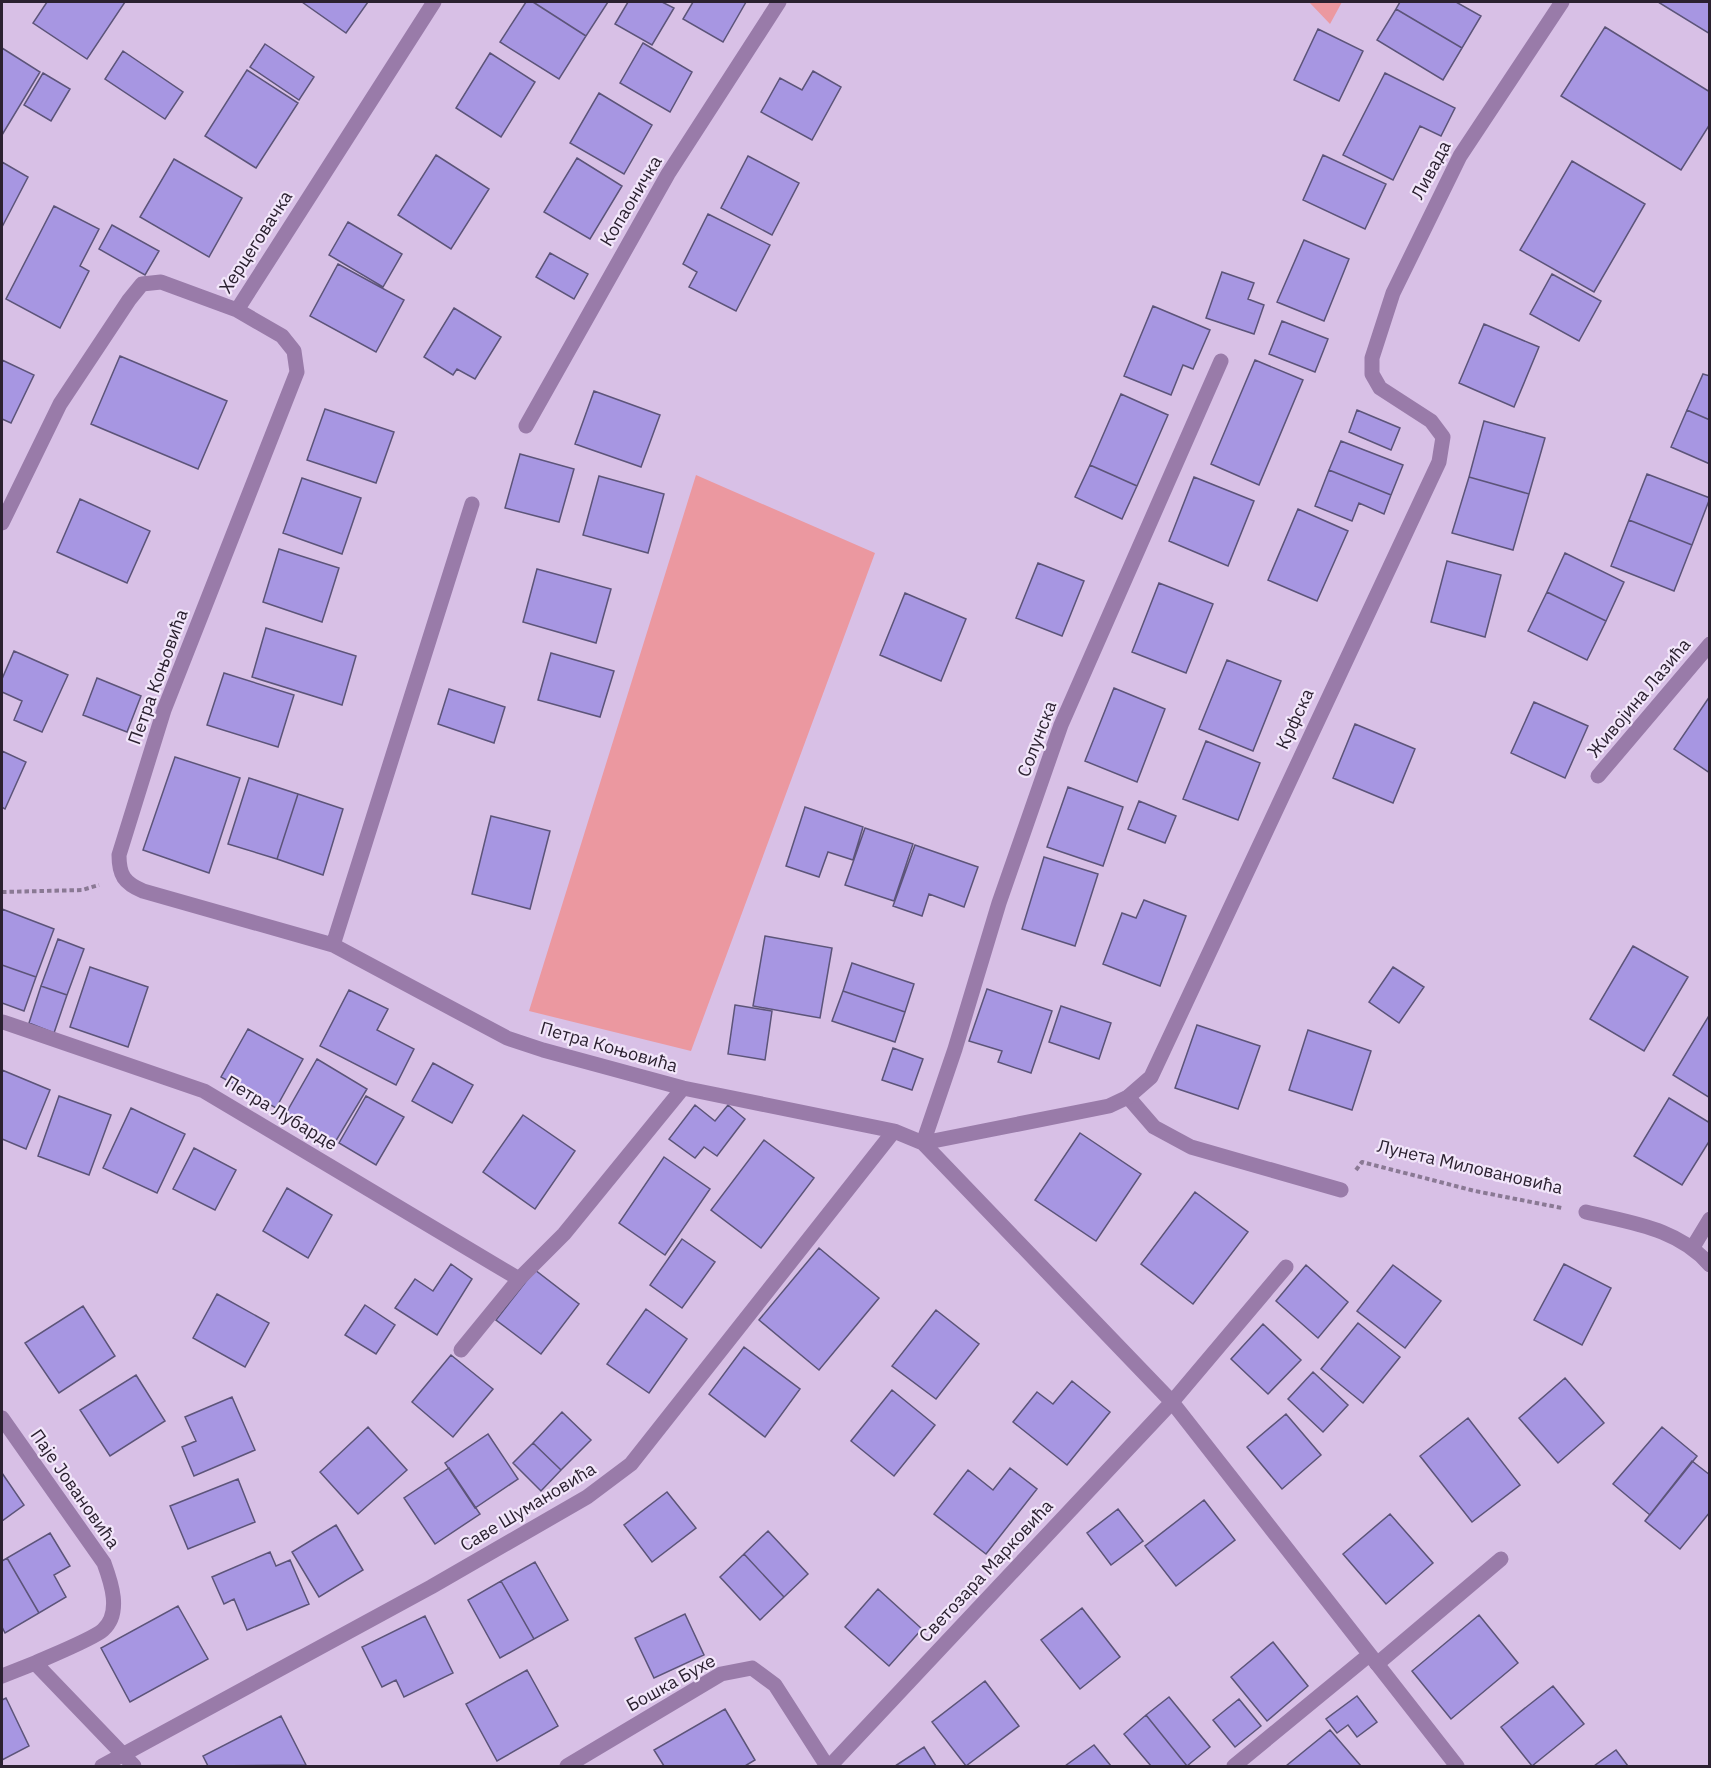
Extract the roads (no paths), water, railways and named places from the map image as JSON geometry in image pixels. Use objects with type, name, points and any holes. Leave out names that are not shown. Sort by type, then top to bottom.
[{"type":"street","name":"Херцеговачка","points":[[2,523],[60,404],[142,284],[161,282],[237,310],[434,2]]},
{"type":"street","name":"Копаоничка","points":[[526,426],[668,174],[779,2]]},
{"type":"street","name":"Ливада","points":[[1372,374],[1372,358],[1394,294],[1428,218],[1460,156],[1562,2]]},
{"type":"street","name":"Петра Коњовића","points":[[237,310],[282,336],[294,351],[297,372],[164,710],[119,855],[119,869],[123,879],[143,891],[333,945],[507,1038],[683,1088],[894,1131]]},
{"type":"street","name":"Солунска","points":[[923,1143],[955,1049],[999,903],[1061,725],[1221,361]]},
{"type":"street","name":"Крфска","points":[[1128,1097],[1151,1077],[1439,462],[1443,437],[1431,421],[1380,388],[1372,374]]},
{"type":"street","points":[[333,945],[472,504]]},
{"type":"street","name":"Живојина Лазића","points":[[1598,776],[1710,644]]},
{"type":"street","name":"Петра Лубарде","points":[[3,1022],[204,1091],[519,1279]]},
{"type":"street","points":[[461,1350],[519,1279],[564,1234],[683,1088]]},
{"type":"street","points":[[923,1143],[1109,1106],[1128,1097],[1154,1127],[1191,1147],[1341,1190]]},
{"type":"street","points":[[894,1131],[923,1143],[1172,1402],[1457,1767]]},
{"type":"street","name":"Саве Шумановића","points":[[102,1767],[128,1761],[587,1497],[610,1481],[631,1464],[894,1131]]},
{"type":"street","points":[[1586,1212],[1659,1230],[1693,1247],[1710,1265]]},
{"type":"street","points":[[1693,1247],[1710,1219]]},
{"type":"street","name":"Светозара Марковића","points":[[828,1767],[1172,1402],[1286,1267]]},
{"type":"street","name":"Паје Јовановића","points":[[2,1418],[104,1563],[114,1588],[112,1613],[104,1630],[35,1663]]},
{"type":"street","points":[[1234,1767],[1501,1558]]},
{"type":"street","points":[[2,1676],[35,1663],[128,1761]]},
{"type":"street","name":"Бошка Бухе","points":[[567,1767],[720,1674],[752,1668],[775,1685],[828,1767]]}]
